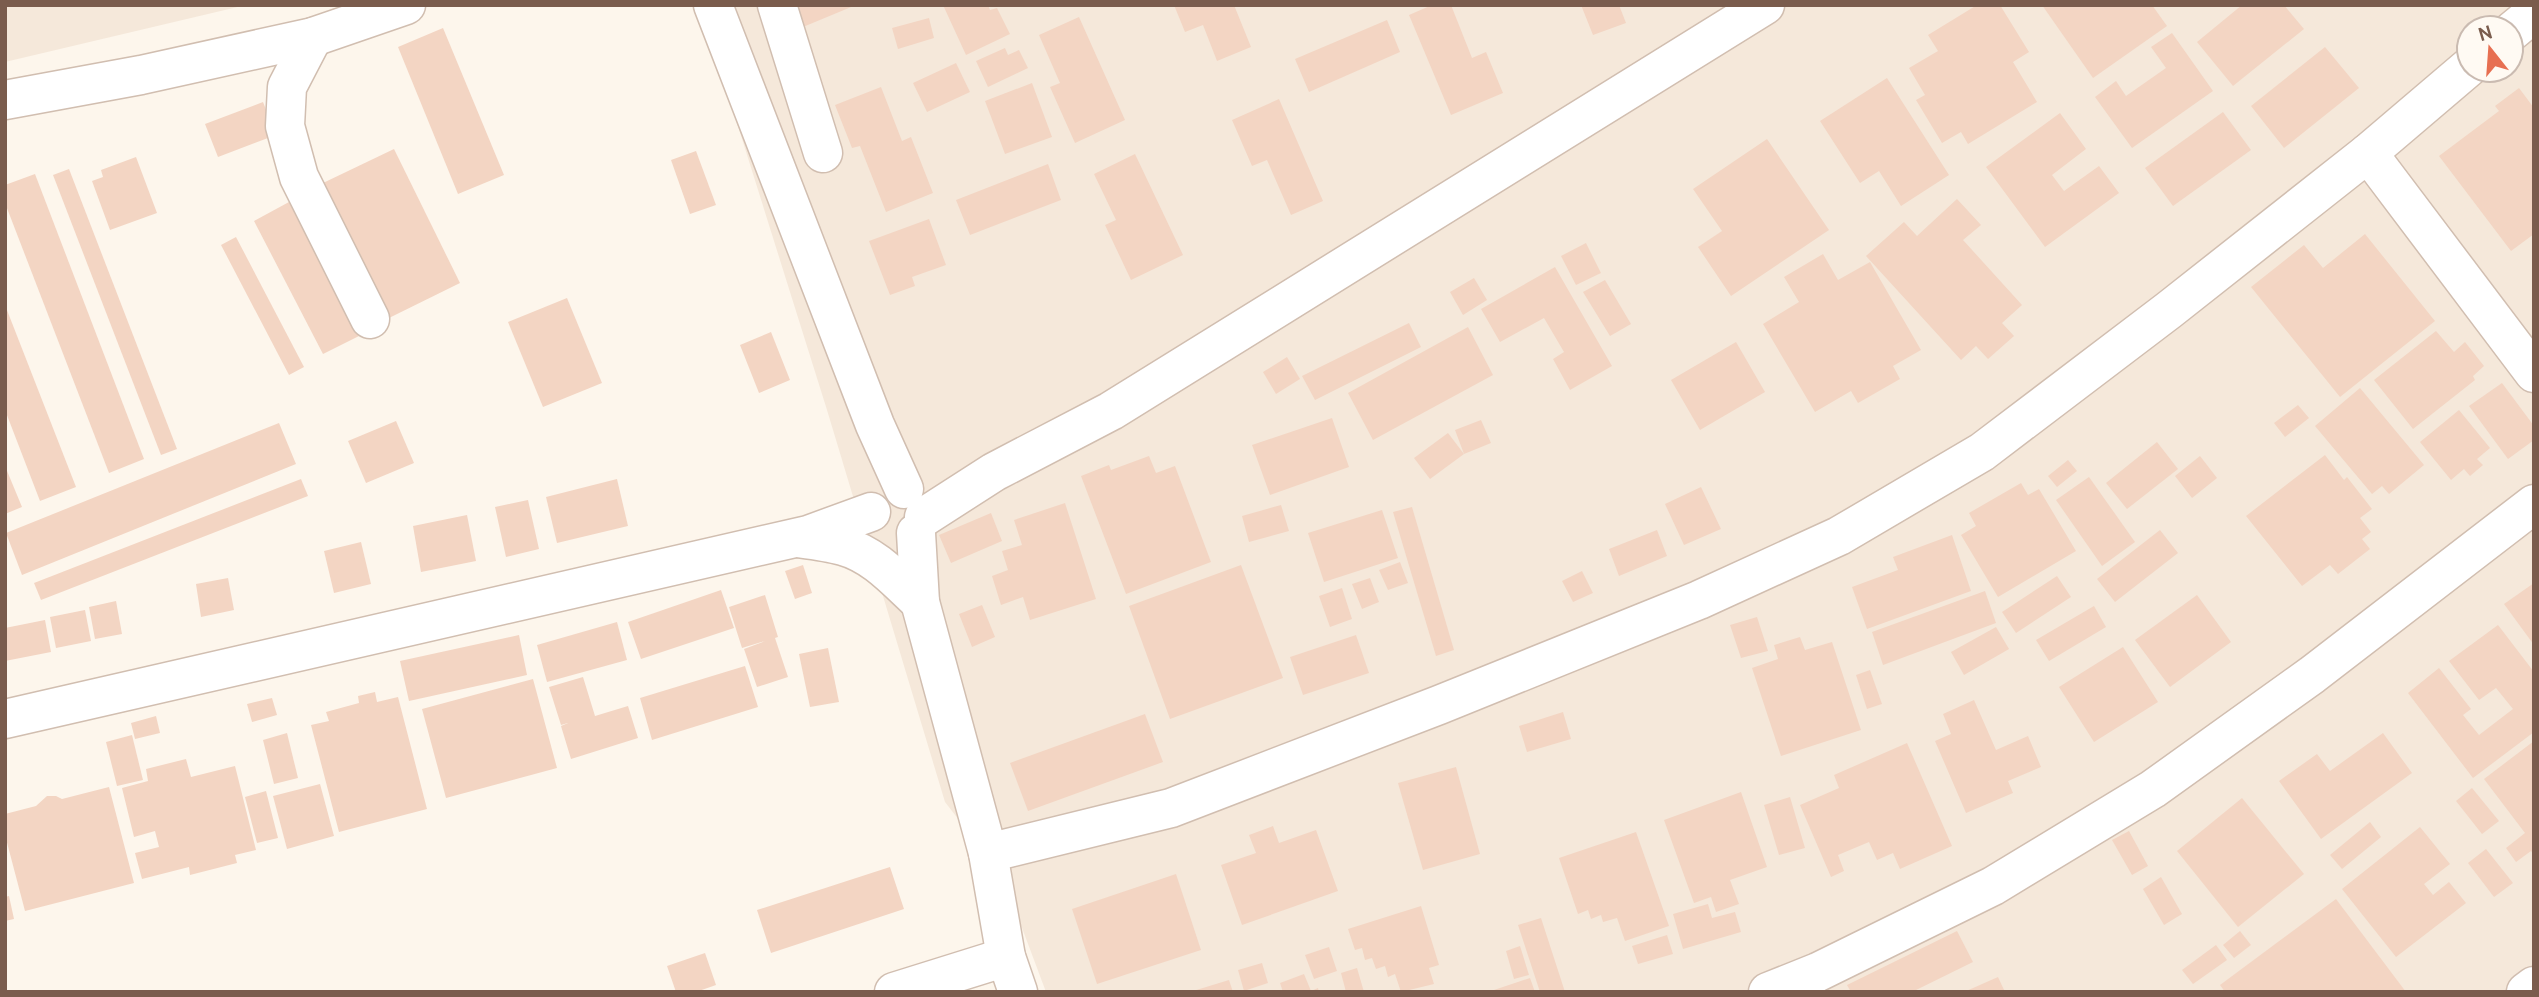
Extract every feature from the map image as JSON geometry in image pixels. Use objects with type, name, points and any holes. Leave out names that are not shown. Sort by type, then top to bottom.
[{"type":"street","points":[[5,100],[141,75],[313,37],[406,5]]},
{"type":"street","points":[[713,5],[875,425],[988,853],[1012,974],[894,992]]},
{"type":"street","points":[[777,5],[823,153]]},
{"type":"street","points":[[5,719],[898,514],[969,488],[1111,411],[1765,5]]},
{"type":"street","points":[[313,37],[287,87],[285,125],[299,177],[370,319]]},
{"type":"street","points":[[988,853],[1171,808],[1451,700],[1699,600],[1839,536],[1982,452],[2169,310],[2368,153],[2455,79]]},
{"type":"street","points":[[2368,153],[2534,373]]},
{"type":"street","points":[[1768,992],[1818,972],[1993,886],[2153,789],[2312,675],[2534,503]]},
{"type":"street","points":[[802,536],[844,546],[871,559],[919,598]]},
{"type":"street","points":[[2526,992],[2534,986]]},
{"type":"shaded area","points":[[5,5],[246,5],[5,62]]},
{"type":"shaded area","points":[[700,5],[2534,5],[2534,992],[1046,992],[1003,877],[945,802],[827,410]]},
{"type":"building","points":[[794,5],[856,5],[803,27]]},
{"type":"building","points":[[943,5],[988,5],[990,10],[997,8],[1010,34],[966,55]]},
{"type":"building","points":[[1174,5],[1234,5],[1251,47],[1217,61],[1203,25],[1185,32]]},
{"type":"building","points":[[1432,5],[1451,5],[1472,58],[1486,52],[1503,93],[1451,115],[1409,15]]},
{"type":"building","points":[[1581,5],[1619,5],[1626,23],[1593,35]]},
{"type":"building","points":[[1977,5],[2000,5],[2029,52],[2013,62],[2037,102],[1968,144],[1961,132],[1942,143],[1916,100],[1925,95],[1909,68],[1938,51],[1928,35]]},
{"type":"building","points":[[2042,5],[2152,5],[2167,26],[2093,78]]},
{"type":"building","points":[[2242,5],[2284,5],[2304,29],[2233,86],[2197,42]]},
{"type":"building","points":[[1079,17],[1125,120],[1075,143],[1050,87],[1060,83],[1039,35]]},
{"type":"building","points":[[929,18],[934,38],[898,49],[892,28]]},
{"type":"building","points":[[1387,20],[1400,52],[1309,92],[1295,59]]},
{"type":"building","points":[[443,28],[504,175],[458,194],[398,47]]},
{"type":"building","points":[[2172,33],[2213,91],[2132,148],[2095,97],[2116,81],[2126,96],[2166,68],[2151,47]]},
{"type":"building","points":[[2325,47],[2359,88],[2284,148],[2251,106]]},
{"type":"building","points":[[1005,48],[1008,55],[1019,50],[1028,68],[988,87],[976,61]]},
{"type":"building","points":[[956,63],[970,92],[927,112],[913,83]]},
{"type":"building","points":[[1887,78],[1949,175],[1901,206],[1879,171],[1860,183],[1820,121]]},
{"type":"building","points":[[1032,83],[1052,137],[1005,154],[985,101]]},
{"type":"building","points":[[881,87],[902,141],[911,137],[933,193],[886,212],[860,146],[852,148],[835,105]]},
{"type":"building","points":[[2519,88],[2534,108],[2534,234],[2511,251],[2439,156],[2499,111],[2495,106]]},
{"type":"building","points":[[1279,99],[1323,201],[1291,215],[1267,160],[1252,166],[1232,120]]},
{"type":"building","points":[[263,102],[276,135],[218,157],[205,124]]},
{"type":"building","points":[[2223,112],[2251,150],[2173,206],[2145,168]]},
{"type":"building","points":[[2060,113],[2086,149],[2052,175],[2064,191],[2099,166],[2119,193],[2045,247],[1986,167]]},
{"type":"building","points":[[1767,139],[1829,230],[1731,296],[1698,247],[1722,231],[1693,189]]},
{"type":"building","points":[[394,149],[460,283],[389,318],[323,183]]},
{"type":"building","points":[[696,151],[716,205],[690,214],[671,160]]},
{"type":"building","points":[[1135,154],[1183,255],[1131,280],[1105,225],[1116,220],[1094,174]]},
{"type":"building","points":[[136,157],[157,213],[110,230],[92,181],[103,177],[101,170]]},
{"type":"building","points":[[1048,164],[1061,200],[970,235],[956,200]]},
{"type":"building","points":[[69,169],[177,449],[161,455],[53,175]]},
{"type":"building","points":[[35,174],[144,459],[109,473],[5,203],[5,185]]},
{"type":"building","points":[[1957,199],[1981,225],[1963,240],[2022,305],[2002,323],[2014,336],[1988,359],[1976,346],[1961,360],[1866,256],[1904,222],[1917,236]]},
{"type":"building","points":[[289,202],[359,336],[323,354],[254,221]]},
{"type":"building","points":[[929,219],[946,265],[912,277],[915,286],[890,295],[869,241]]},
{"type":"building","points":[[2365,234],[2435,321],[2340,397],[2251,287],[2304,245],[2323,268]]},
{"type":"building","points":[[236,237],[304,367],[289,375],[221,245]]},
{"type":"building","points":[[1586,243],[1601,273],[1576,285],[1561,256]]},
{"type":"building","points":[[1823,254],[1838,280],[1870,262],[1921,350],[1893,366],[1900,379],[1858,403],[1851,391],[1815,412],[1763,324],[1799,302],[1784,277]]},
{"type":"building","points":[[1555,267],[1612,366],[1570,390],[1553,359],[1564,352],[1544,318],[1500,342],[1481,309]]},
{"type":"building","points":[[1474,278],[1487,300],[1463,315],[1450,292]]},
{"type":"building","points":[[1605,280],[1631,324],[1610,336],[1583,292]]},
{"type":"building","points":[[567,298],[602,383],[543,407],[508,322]]},
{"type":"building","points":[[5,305],[76,487],[40,501],[5,410]]},
{"type":"building","points":[[1409,323],[1421,347],[1315,400],[1302,376]]},
{"type":"building","points":[[1468,327],[1493,375],[1373,440],[1348,393]]},
{"type":"building","points":[[2436,331],[2454,352],[2465,342],[2484,366],[2473,376],[2475,380],[2413,429],[2374,380]]},
{"type":"building","points":[[771,332],[790,380],[759,393],[740,345]]},
{"type":"building","points":[[1736,342],[1765,392],[1700,430],[1671,380]]},
{"type":"building","points":[[1287,357],[1300,379],[1276,394],[1263,372]]},
{"type":"building","points":[[2502,383],[2534,426],[2534,440],[2508,459],[2469,406]]},
{"type":"building","points":[[2360,388],[2424,465],[2389,494],[2382,486],[2372,494],[2315,426]]},
{"type":"building","points":[[2298,405],[2309,418],[2285,437],[2274,423]]},
{"type":"building","points":[[2459,410],[2490,448],[2477,459],[2483,465],[2470,476],[2464,469],[2451,480],[2420,442]]},
{"type":"building","points":[[1332,418],[1349,467],[1270,495],[1252,445]]},
{"type":"building","points":[[1481,420],[1491,443],[1464,454],[1455,430]]},
{"type":"building","points":[[396,421],[414,463],[366,483],[348,441]]},
{"type":"building","points":[[279,423],[296,464],[22,575],[6,533]]},
{"type":"building","points":[[1448,433],[1464,454],[1430,479],[1414,458]]},
{"type":"building","points":[[2157,442],[2178,469],[2127,509],[2106,483]]},
{"type":"building","points":[[2325,455],[2344,480],[2347,477],[2372,509],[2360,518],[2371,532],[2362,539],[2370,549],[2338,574],[2330,565],[2302,586],[2246,516]]},
{"type":"building","points":[[1149,456],[1156,473],[1175,466],[1211,562],[1126,594],[1081,476],[1109,465],[1111,470]]},
{"type":"building","points":[[2200,456],[2217,478],[2192,498],[2175,476]]},
{"type":"building","points":[[2068,460],[2077,471],[2057,487],[2048,476]]},
{"type":"building","points":[[5,466],[22,507],[5,514]]},
{"type":"building","points":[[2089,477],[2135,542],[2102,566],[2056,500]]},
{"type":"building","points":[[301,479],[308,496],[41,600],[34,583]]},
{"type":"building","points":[[617,479],[628,526],[557,543],[546,497]]},
{"type":"building","points":[[2021,483],[2028,495],[2039,489],[2076,551],[1998,597],[1961,535],[1976,526],[1969,513]]},
{"type":"building","points":[[1701,487],[1721,529],[1684,545],[1665,504]]},
{"type":"building","points":[[528,500],[539,549],[506,557],[495,507]]},
{"type":"building","points":[[1065,503],[1096,599],[1030,620],[1023,597],[1001,605],[992,576],[1008,570],[1002,551],[1022,545],[1014,520]]},
{"type":"building","points":[[1281,505],[1289,531],[1249,542],[1242,516]]},
{"type":"building","points":[[1412,507],[1454,650],[1436,656],[1393,512]]},
{"type":"building","points":[[1382,510],[1398,558],[1324,582],[1308,533]]},
{"type":"building","points":[[991,513],[1002,541],[951,563],[939,535]]},
{"type":"building","points":[[467,515],[476,561],[421,572],[413,526]]},
{"type":"building","points":[[1657,530],[1667,556],[1619,576],[1609,549]]},
{"type":"building","points":[[2160,530],[2178,553],[2115,602],[2097,579]]},
{"type":"building","points":[[1952,535],[1971,591],[1867,629],[1852,587],[1898,570],[1893,557]]},
{"type":"building","points":[[361,542],[371,584],[334,593],[324,551]]},
{"type":"building","points":[[1400,562],[1408,583],[1388,590],[1379,570]]},
{"type":"building","points":[[803,565],[812,593],[795,599],[785,571]]},
{"type":"building","points":[[1241,565],[1283,678],[1170,719],[1129,606]]},
{"type":"building","points":[[1582,571],[1593,593],[1573,602],[1562,581]]},
{"type":"building","points":[[2057,576],[2071,597],[2016,633],[2002,612]]},
{"type":"building","points":[[228,578],[234,610],[201,617],[196,584]]},
{"type":"building","points":[[1370,578],[1379,602],[1362,609],[1352,584]]},
{"type":"building","points":[[2534,583],[2534,645],[2504,604]]},
{"type":"building","points":[[1342,588],[1352,619],[1330,627],[1319,596]]},
{"type":"building","points":[[721,590],[734,628],[641,659],[628,622]]},
{"type":"building","points":[[1985,591],[1996,623],[1883,665],[1872,632]]},
{"type":"building","points":[[765,595],[788,677],[757,687],[744,649],[765,641],[742,648],[729,607]]},
{"type":"building","points":[[2197,595],[2231,642],[2170,687],[2135,640]]},
{"type":"building","points":[[116,601],[122,634],[95,639],[89,607]]},
{"type":"building","points":[[982,605],[995,637],[972,647],[959,614]]},
{"type":"building","points":[[2094,606],[2106,627],[2049,661],[2036,640]]},
{"type":"building","points":[[85,610],[91,641],[56,648],[50,617]]},
{"type":"building","points":[[1757,617],[1768,651],[1741,658],[1730,625]]},
{"type":"building","points":[[45,620],[51,652],[5,661],[5,628]]},
{"type":"building","points":[[617,622],[627,660],[547,682],[537,645]]},
{"type":"building","points":[[2498,625],[2534,672],[2534,732],[2473,778],[2408,693],[2439,668],[2471,709],[2463,715],[2479,735],[2513,709],[2496,688],[2479,700],[2449,661]]},
{"type":"building","points":[[1996,627],[2009,649],[1964,675],[1951,652]]},
{"type":"building","points":[[519,635],[527,675],[409,701],[400,661]]},
{"type":"building","points":[[1356,635],[1369,673],[1303,695],[1290,657]]},
{"type":"building","points":[[1800,637],[1805,650],[1832,642],[1861,730],[1781,756],[1752,668],[1778,659],[1774,645]]},
{"type":"building","points":[[2123,647],[2158,702],[2094,742],[2059,687]]},
{"type":"building","points":[[828,648],[839,702],[810,707],[799,654]]},
{"type":"building","points":[[745,666],[758,707],[652,740],[640,698]]},
{"type":"building","points":[[1870,670],[1882,704],[1867,709],[1856,675]]},
{"type":"building","points":[[583,677],[595,716],[628,706],[638,738],[571,759],[561,726],[568,723],[561,725],[549,687]]},
{"type":"building","points":[[533,679],[557,768],[446,798],[422,709]]},
{"type":"building","points":[[375,692],[377,702],[398,697],[427,809],[339,832],[311,725],[329,721],[326,712],[359,703],[358,696]]},
{"type":"building","points":[[272,698],[277,715],[252,722],[247,704]]},
{"type":"building","points":[[1974,700],[1996,750],[2028,736],[2041,767],[2008,781],[2013,793],[1966,813],[1935,741],[1951,734],[1943,714]]},
{"type":"building","points":[[1563,712],[1571,739],[1527,752],[1519,726]]},
{"type":"building","points":[[1145,714],[1163,762],[1028,811],[1010,763]]},
{"type":"building","points":[[156,716],[160,733],[135,739],[131,723]]},
{"type":"building","points":[[287,733],[298,778],[274,784],[263,740]]},
{"type":"building","points":[[2383,733],[2412,773],[2321,839],[2279,781],[2317,754],[2330,771]]},
{"type":"building","points":[[132,735],[143,780],[117,786],[106,742]]},
{"type":"building","points":[[2534,741],[2534,855],[2531,851],[2516,862],[2506,848],[2525,833],[2484,779]]},
{"type":"building","points":[[1907,743],[1952,846],[1900,869],[1893,853],[1877,860],[1869,842],[1838,855],[1844,871],[1831,877],[1800,805],[1839,788],[1834,775]]},
{"type":"building","points":[[186,759],[191,777],[235,766],[256,850],[235,855],[237,863],[190,875],[189,867],[142,879],[135,853],[159,847],[155,831],[134,837],[122,788],[148,781],[146,769]]},
{"type":"building","points":[[1456,767],[1480,854],[1423,870],[1398,783]]},
{"type":"building","points":[[320,784],[334,836],[287,849],[273,796]]},
{"type":"building","points":[[109,787],[134,883],[25,911],[5,835],[5,814],[36,806],[47,796],[62,799]]},
{"type":"building","points":[[2472,788],[2499,821],[2482,834],[2456,801]]},
{"type":"building","points":[[266,791],[278,838],[257,843],[245,797]]},
{"type":"building","points":[[1741,792],[1767,867],[1730,880],[1739,904],[1716,912],[1711,897],[1694,903],[1664,820]]},
{"type":"building","points":[[1790,797],[1805,848],[1779,855],[1764,805]]},
{"type":"building","points":[[2242,798],[2304,874],[2238,927],[2177,851]]},
{"type":"building","points":[[2370,822],[2381,837],[2342,869],[2330,855]]},
{"type":"building","points":[[1273,826],[1279,843],[1316,830],[1338,891],[1242,925],[1221,865],[1256,853],[1249,835]]},
{"type":"building","points":[[2420,827],[2450,864],[2424,884],[2433,895],[2449,882],[2466,903],[2396,957],[2342,889]]},
{"type":"building","points":[[2129,831],[2148,866],[2132,875],[2112,840]]},
{"type":"building","points":[[1636,832],[1669,926],[1625,941],[1617,918],[1603,922],[1601,915],[1591,919],[1588,910],[1578,914],[1559,858]]},
{"type":"building","points":[[2486,849],[2513,883],[2494,897],[2468,863]]},
{"type":"building","points":[[890,867],[904,909],[771,953],[757,910]]},
{"type":"building","points":[[1176,874],[1201,950],[1097,984],[1072,909]]},
{"type":"building","points":[[2161,877],[2182,914],[2164,925],[2143,889]]},
{"type":"building","points":[[9,896],[14,919],[5,921],[5,897]]},
{"type":"building","points":[[2336,899],[2406,992],[2225,992],[2220,985]]},
{"type":"building","points":[[1708,904],[1712,918],[1735,912],[1741,932],[1683,949],[1673,914]]},
{"type":"building","points":[[1421,906],[1439,965],[1429,968],[1434,984],[1401,992],[1395,974],[1388,977],[1385,966],[1376,969],[1372,958],[1365,960],[1362,948],[1355,950],[1348,929]]},
{"type":"building","points":[[1541,918],[1565,992],[1540,992],[1518,925]]},
{"type":"building","points":[[1957,931],[1973,962],[1912,992],[1851,992],[1847,985]]},
{"type":"building","points":[[2240,931],[2251,945],[2234,958],[2223,945]]},
{"type":"building","points":[[1667,935],[1673,954],[1638,964],[1632,946]]},
{"type":"building","points":[[2216,945],[2227,960],[2193,984],[2182,970]]},
{"type":"building","points":[[1520,946],[1529,975],[1514,979],[1506,951]]},
{"type":"building","points":[[1329,947],[1337,971],[1314,979],[1305,955]]},
{"type":"building","points":[[705,953],[716,985],[696,992],[676,992],[667,966]]},
{"type":"building","points":[[1262,963],[1268,983],[1244,991],[1238,970]]},
{"type":"building","points":[[1357,968],[1364,992],[1346,992],[1341,973]]},
{"type":"building","points":[[1304,974],[1311,991],[1318,988],[1319,992],[1283,992],[1280,983]]},
{"type":"building","points":[[1998,977],[2005,992],[1964,992]]},
{"type":"building","points":[[1530,978],[1535,992],[1491,992],[1491,991]]},
{"type":"building","points":[[1229,980],[1233,992],[1193,991]]}]
